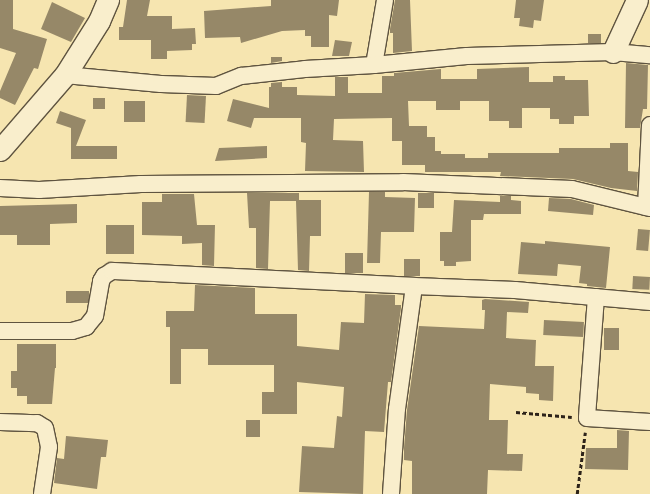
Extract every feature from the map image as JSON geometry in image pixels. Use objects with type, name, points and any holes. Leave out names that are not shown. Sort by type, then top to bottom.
[{"type":"street","points":[[0,150],[65,75],[99,21],[108,0]]},
{"type":"street","points":[[374,65],[385,0]]},
{"type":"street","points":[[613,52],[637,0]]},
{"type":"street","points":[[65,75],[216,86],[241,76],[257,74],[468,56],[613,52],[650,55]]},
{"type":"street","points":[[0,188],[39,190],[141,184],[403,182],[572,189],[648,208],[650,125]]},
{"type":"street","points":[[0,331],[72,331],[86,327],[95,316],[101,281],[104,276],[112,272],[515,290],[650,302]]},
{"type":"street","points":[[391,494],[397,409],[414,286]]},
{"type":"street","points":[[596,297],[588,418],[650,422]]},
{"type":"street","points":[[0,422],[37,423],[45,428],[49,447],[42,494]]},
{"type":"path","points":[[516,412],[588,418],[577,494]]},
{"type":"building","points":[[0,0],[13,0],[13,29],[47,39],[38,69],[34,68],[15,105],[0,98],[0,91],[16,53],[0,48]]},
{"type":"building","points":[[127,0],[150,0],[147,16],[172,16],[172,29],[195,28],[196,44],[192,44],[192,50],[167,51],[167,59],[151,59],[151,40],[119,40],[119,27],[123,27]]},
{"type":"building","points":[[271,0],[339,0],[337,16],[329,15],[329,47],[311,47],[311,36],[305,36],[305,30],[282,31],[241,43],[240,37],[205,38],[204,11],[271,6]]},
{"type":"building","points":[[395,0],[410,0],[412,51],[393,53],[393,33],[390,33],[390,29]]},
{"type":"building","points":[[516,0],[544,0],[541,21],[534,20],[533,28],[519,26],[520,18],[514,18]]},
{"type":"building","points":[[52,2],[85,18],[71,42],[41,29]]},
{"type":"building","points":[[588,34],[601,34],[601,43],[588,43]]},
{"type":"building","points":[[335,40],[352,42],[349,56],[332,56]]},
{"type":"building","points":[[271,57],[282,57],[282,61],[271,63]]},
{"type":"building","points":[[626,63],[648,65],[647,109],[643,109],[640,128],[625,128]]},
{"type":"building","points":[[529,67],[529,82],[553,82],[553,76],[565,76],[565,80],[588,80],[589,116],[574,116],[574,124],[559,124],[559,119],[550,119],[550,108],[522,108],[522,128],[509,128],[509,121],[489,121],[489,101],[460,101],[460,110],[436,110],[436,101],[408,101],[409,126],[427,126],[427,137],[435,137],[435,151],[441,151],[441,154],[465,154],[465,158],[488,158],[488,153],[559,153],[559,148],[610,148],[610,143],[628,143],[628,171],[638,172],[637,191],[611,188],[573,179],[500,176],[501,172],[425,172],[425,165],[402,165],[402,141],[392,141],[392,118],[334,119],[333,140],[363,141],[364,172],[305,171],[306,143],[301,142],[301,118],[254,118],[251,128],[227,121],[233,99],[269,108],[269,87],[271,87],[271,83],[282,82],[282,87],[297,87],[297,95],[335,96],[335,77],[348,77],[348,93],[382,93],[382,76],[394,76],[394,73],[441,69],[441,79],[477,79],[477,69]]},
{"type":"building","points":[[187,95],[206,96],[205,123],[186,122]]},
{"type":"building","points":[[93,98],[105,98],[105,109],[93,109]]},
{"type":"building","points":[[124,101],[145,101],[145,122],[124,122]]},
{"type":"building","points":[[60,111],[86,120],[76,146],[117,146],[117,159],[71,159],[71,128],[56,123]]},
{"type":"building","points":[[267,146],[267,158],[215,161],[219,148]]},
{"type":"building","points":[[369,192],[385,192],[385,197],[415,198],[414,232],[381,232],[380,263],[367,263]]},
{"type":"building","points":[[247,193],[299,193],[299,200],[321,200],[321,236],[310,236],[309,271],[298,270],[296,201],[270,201],[268,269],[256,268],[256,228],[249,228]]},
{"type":"building","points":[[418,193],[434,193],[434,208],[418,208]]},
{"type":"building","points":[[162,194],[194,194],[197,225],[215,225],[214,266],[202,265],[202,243],[182,244],[182,236],[142,235],[142,202],[162,202]]},
{"type":"building","points":[[500,196],[511,196],[511,200],[521,201],[521,214],[484,214],[483,220],[471,220],[471,261],[456,262],[456,266],[444,266],[444,261],[440,261],[440,232],[452,232],[454,200],[500,202]]},
{"type":"building","points":[[549,198],[571,199],[594,205],[593,215],[548,211]]},
{"type":"building","points":[[77,204],[77,223],[50,224],[50,245],[17,245],[17,235],[0,235],[0,206]]},
{"type":"building","points":[[106,225],[134,225],[134,254],[106,254]]},
{"type":"building","points":[[638,229],[650,230],[648,251],[636,250]]},
{"type":"building","points":[[545,241],[610,247],[606,288],[579,283],[581,266],[558,264],[557,276],[518,274],[521,242],[545,244]]},
{"type":"building","points":[[345,253],[363,253],[363,273],[345,273]]},
{"type":"building","points":[[404,259],[420,259],[420,276],[404,276]]},
{"type":"building","points":[[633,276],[650,277],[649,290],[632,289]]},
{"type":"building","points":[[195,285],[255,288],[255,314],[297,314],[297,346],[339,350],[341,322],[364,323],[365,294],[395,295],[395,305],[401,305],[401,308],[391,382],[388,382],[384,432],[365,431],[363,494],[299,492],[302,446],[334,448],[337,416],[342,417],[344,387],[297,382],[297,414],[262,414],[262,392],[274,392],[274,365],[208,365],[208,349],[181,349],[181,384],[170,384],[170,327],[166,327],[166,311],[194,311]]},
{"type":"building","points":[[66,291],[89,291],[89,303],[66,303]]},
{"type":"building","points":[[482,300],[529,302],[528,313],[507,312],[506,338],[536,340],[535,366],[554,366],[553,401],[539,400],[539,394],[526,393],[526,387],[490,384],[489,420],[508,420],[507,454],[523,454],[522,471],[488,470],[487,494],[412,494],[412,461],[404,460],[404,448],[407,410],[419,326],[484,329],[485,310],[482,310]]},
{"type":"building","points":[[544,320],[584,322],[583,337],[543,335]]},
{"type":"building","points":[[604,328],[619,328],[619,350],[604,350]]},
{"type":"building","points":[[17,344],[56,344],[56,368],[52,404],[27,404],[27,396],[17,396],[17,388],[11,388],[11,371],[17,371]]},
{"type":"building","points":[[246,420],[260,420],[260,437],[246,437]]},
{"type":"building","points":[[617,430],[629,431],[628,470],[585,469],[586,448],[617,448]]},
{"type":"building","points":[[66,436],[108,440],[106,457],[101,457],[97,489],[54,483],[57,458],[64,459]]}]
